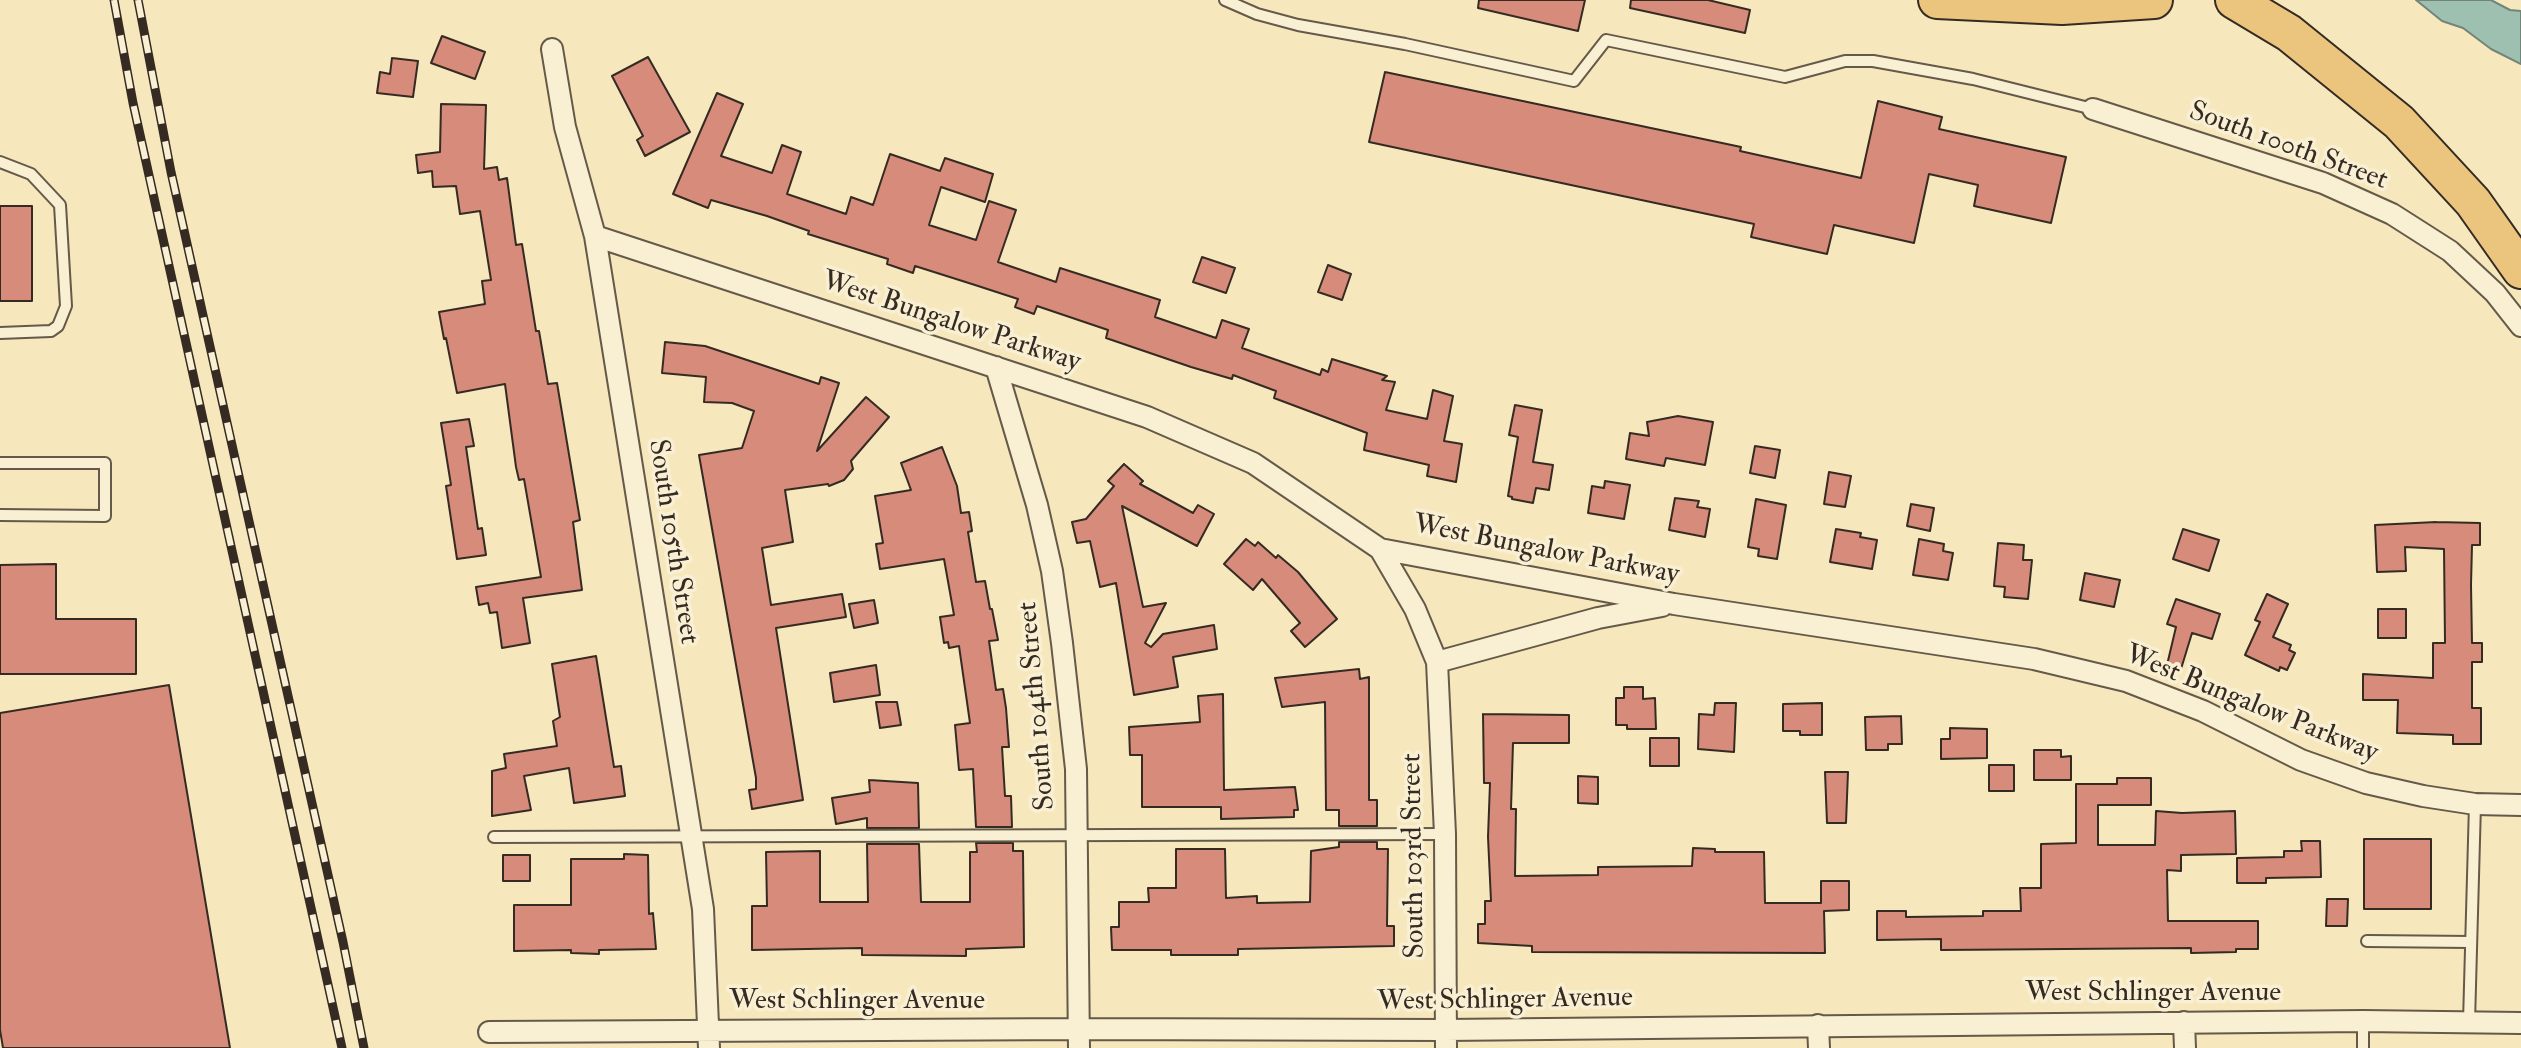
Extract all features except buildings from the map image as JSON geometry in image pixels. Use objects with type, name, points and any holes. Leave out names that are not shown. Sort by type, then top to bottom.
[{"type":"highway","points":[[1937,0],[2062,6],[2154,0]]},
{"type":"highway","points":[[2234,0],[2289,33],[2399,122],[2473,202],[2521,270]]},
{"type":"street","name":"South 105th Street","points":[[552,49],[565,127],[595,236],[692,837],[703,909],[709,1039]]},
{"type":"street","name":"South 100th Street","points":[[2093,109],[2323,183],[2392,214],[2450,251],[2495,293],[2521,326]]},
{"type":"street","name":"West Bungalow Parkway","points":[[595,236],[1147,417],[1253,463],[1380,549],[1674,604],[2034,659],[2126,681],[2203,711],[2301,760],[2366,783],[2475,804],[2521,805]]},
{"type":"street","name":"South 104th Street","points":[[996,367],[1037,505],[1052,571],[1076,769],[1079,1038]]},
{"type":"street","name":"South 103rd Street","points":[[1380,549],[1415,609],[1437,662],[1445,834],[1446,1039]]},
{"type":"street","points":[[1437,662],[1598,618],[1674,604]]},
{"type":"street","name":"West Schlinger Avenue","points":[[489,1032],[709,1039],[1446,1039],[1818,1025],[2363,1021],[2521,1023]]},
{"type":"street","points":[[2184,1022],[2185,1048]]},
{"type":"street","points":[[1818,1025],[1819,1048]]},
{"type":"lane","points":[[1225,0],[1257,14],[1298,25],[1405,44],[1574,81],[1606,40],[1785,77],[1845,61],[1873,61],[1973,79],[2093,109]]},
{"type":"lane","points":[[0,162],[31,174],[60,205],[66,306],[58,326],[51,331],[0,333]]},
{"type":"lane","points":[[0,463],[105,463],[105,516],[0,515]]},
{"type":"lane","points":[[2469,1022],[2475,804]]},
{"type":"lane","points":[[494,837],[1445,834]]},
{"type":"lane","points":[[2367,941],[2471,942]]},
{"type":"lane","points":[[2363,1021],[2363,1048]]},
{"type":"shaded area","points":[[2416,0],[2491,0],[2510,10],[2521,11],[2521,64],[2491,49],[2463,28],[2442,21]]},
{"type":"railway","points":[[114,0],[133,103],[342,1048]]},
{"type":"railway","points":[[138,0],[171,172],[364,1048]]}]
